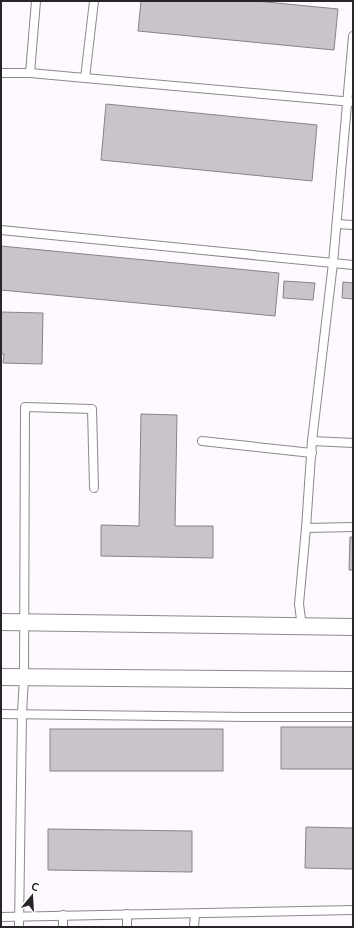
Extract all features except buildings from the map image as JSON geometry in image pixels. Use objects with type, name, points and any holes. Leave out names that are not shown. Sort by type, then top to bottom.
[{"type":"street","points":[[1,622],[353,627]]},
{"type":"street","points":[[1,678],[353,680]]},
{"type":"lane","points":[[30,72],[36,1]]},
{"type":"lane","points":[[85,78],[94,1]]},
{"type":"lane","points":[[302,627],[299,604],[312,441],[350,102],[353,36]]},
{"type":"lane","points":[[1,73],[30,72],[350,102]]},
{"type":"lane","points":[[337,224],[353,225]]},
{"type":"lane","points":[[1,230],[353,265]]},
{"type":"lane","points":[[19,927],[22,714],[24,677],[25,407],[92,409],[94,488]]},
{"type":"lane","points":[[202,441],[312,454]]},
{"type":"lane","points":[[312,441],[353,443]]},
{"type":"lane","points":[[306,528],[353,527]]},
{"type":"lane","points":[[1,714],[353,717]]},
{"type":"lane","points":[[1,917],[353,910]]},
{"type":"lane","points":[[127,914],[127,927]]},
{"type":"lane","points":[[194,914],[194,927]]},
{"type":"lane","points":[[63,916],[63,927]]}]
